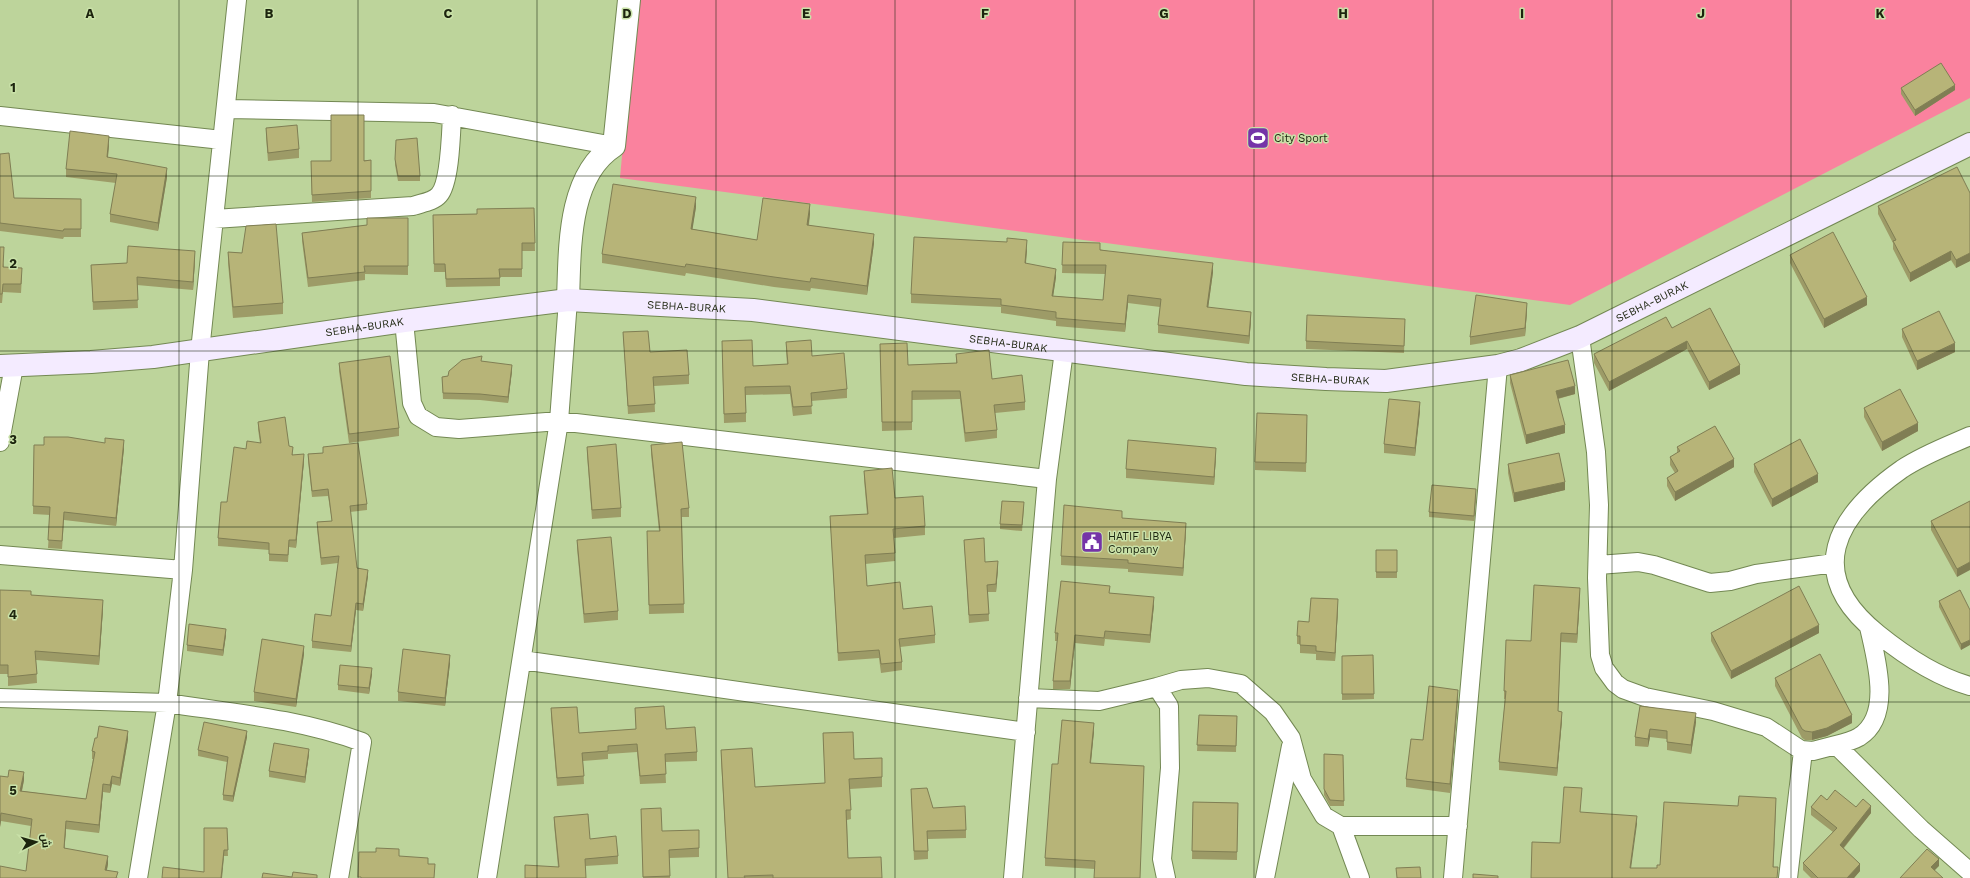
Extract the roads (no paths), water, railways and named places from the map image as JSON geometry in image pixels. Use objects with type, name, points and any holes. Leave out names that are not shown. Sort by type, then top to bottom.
[{"type":"main road","name":"SEBHA-BURAK","points":[[7,366],[91,362],[200,351],[404,321],[568,300],[753,310],[1246,374],[1386,381],[1498,366],[1521,360],[1580,337],[1970,144]]},
{"type":"street","points":[[138,878],[167,703],[183,570],[200,351],[237,0]]},
{"type":"street","points":[[614,146],[629,0]]},
{"type":"street","points":[[226,108],[406,112],[452,116],[614,146]]},
{"type":"street","points":[[0,116],[222,140]]},
{"type":"street","points":[[214,219],[413,206],[430,201],[439,195],[446,176],[452,116]]},
{"type":"street","points":[[487,878],[559,421],[571,237],[577,204],[591,167],[604,152],[614,146]]},
{"type":"street","points":[[404,321],[412,403],[418,416],[436,427],[459,429],[559,421],[1047,480]]},
{"type":"street","points":[[1580,337],[1596,452],[1599,505],[1598,565],[1600,655],[1604,668],[1615,684],[1623,689],[1645,697],[1713,711],[1766,728],[1803,750],[1813,751],[1859,737],[1868,730],[1878,708],[1880,691],[1869,627]]},
{"type":"street","points":[[1013,878],[1047,480],[1064,351]]},
{"type":"street","points":[[0,442],[7,366]]},
{"type":"street","points":[[1453,878],[1498,366]]},
{"type":"street","points":[[1970,436],[1908,466],[1865,498],[1844,526],[1837,543],[1834,563],[1836,579],[1843,596],[1853,611],[1869,627],[1898,650],[1942,674],[1970,686]]},
{"type":"street","points":[[0,555],[183,570]]},
{"type":"street","points":[[1598,565],[1638,562],[1654,565],[1710,583],[1730,581],[1756,574],[1834,563]]},
{"type":"street","points":[[522,660],[1026,732]]},
{"type":"street","points":[[1028,698],[1099,701],[1181,680],[1208,678],[1241,684],[1274,712],[1292,742],[1302,779],[1324,816],[1341,826],[1458,826]]},
{"type":"street","points":[[1157,687],[1169,706],[1170,768],[1162,859],[1166,878]]},
{"type":"street","points":[[0,698],[167,703],[250,716],[322,730],[362,742],[339,878]]},
{"type":"street","points":[[1265,878],[1292,742]]},
{"type":"street","points":[[1836,745],[1922,829],[1970,872]]},
{"type":"street","points":[[1788,878],[1803,750]]},
{"type":"street","points":[[1341,826],[1360,878]]},
{"type":"place","name":"City Sport","points":[[1258,138]]},
{"type":"place","name":"HATIF LIBYA Company","points":[[1092,542]]}]
